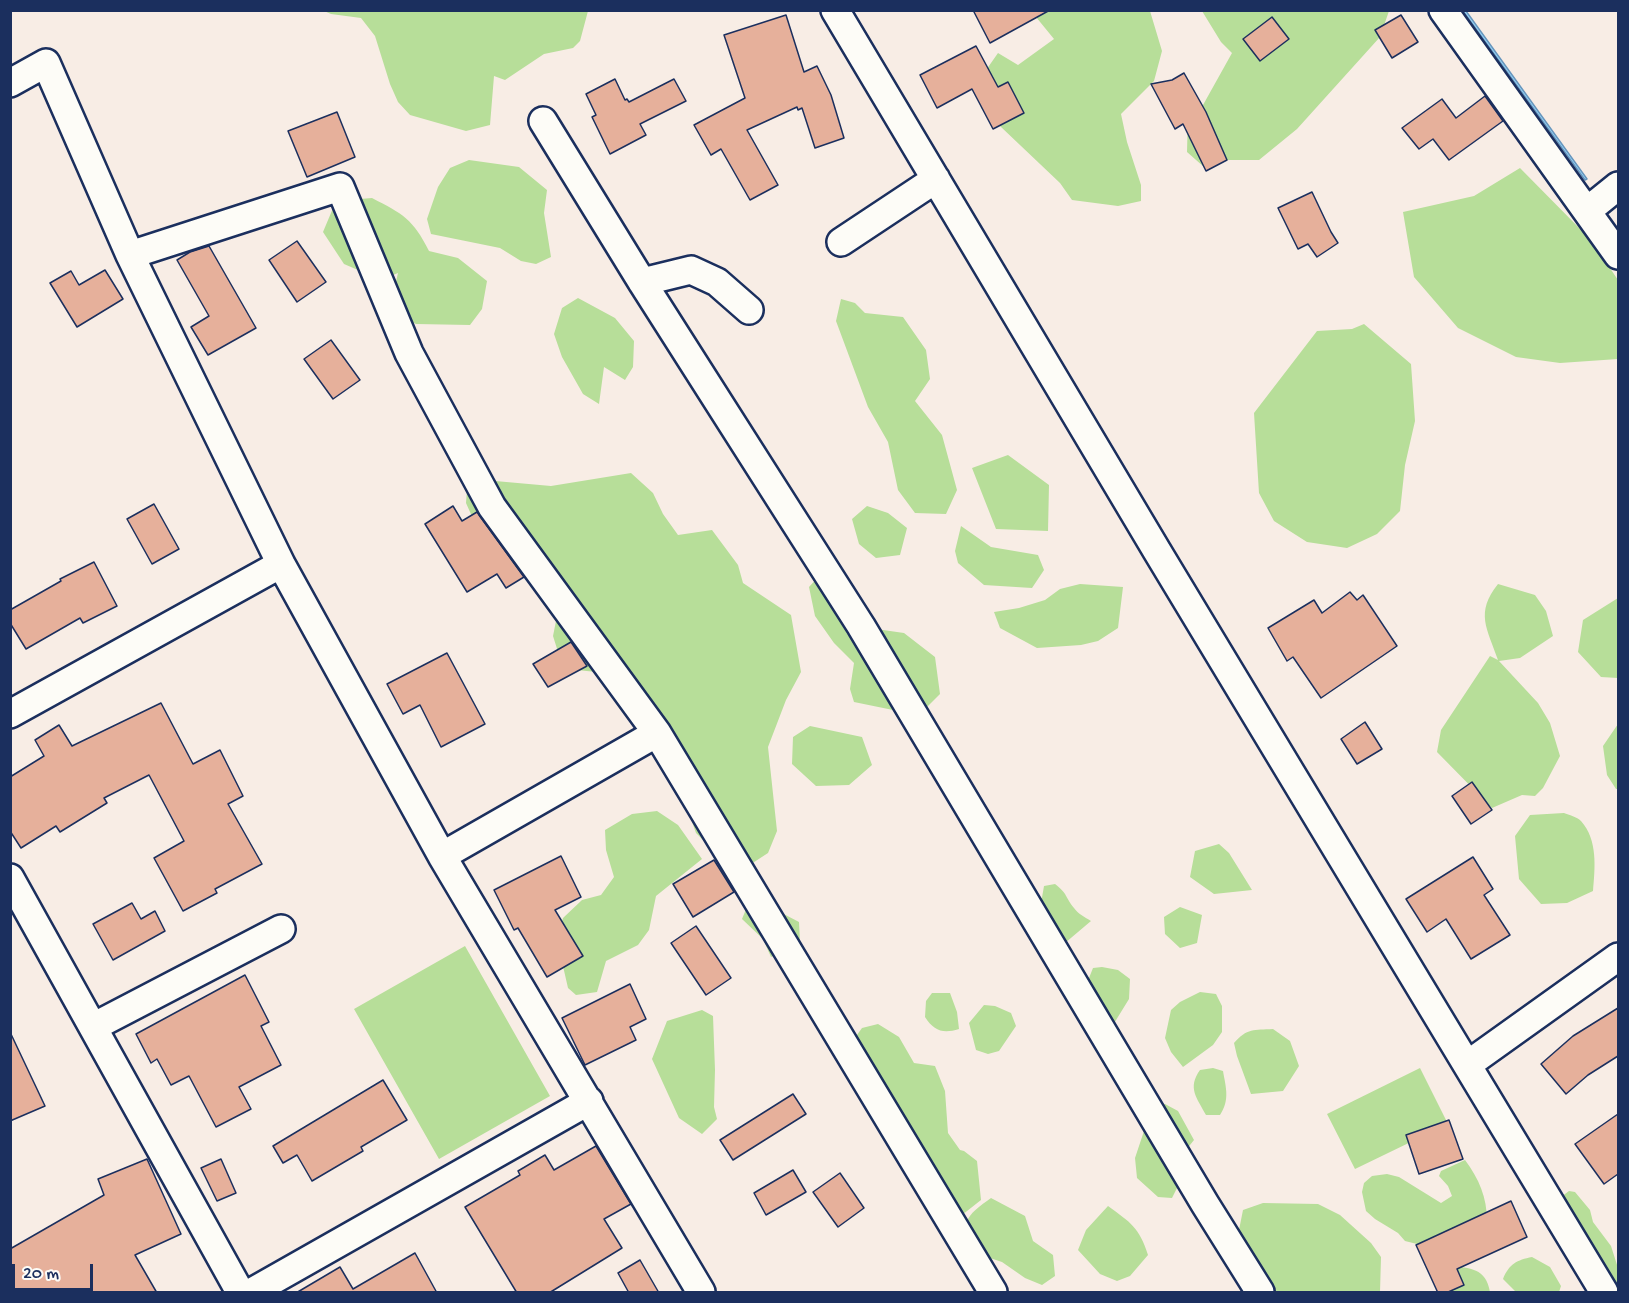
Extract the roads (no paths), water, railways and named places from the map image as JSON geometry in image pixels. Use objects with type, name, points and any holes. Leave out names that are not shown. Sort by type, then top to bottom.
[{"type":"street","points":[[835,10],[1163,561],[1604,1293]]},
{"type":"street","points":[[1443,10],[1618,255]]},
{"type":"street","points":[[10,83],[46,63],[130,255],[281,564],[442,856],[701,1293]]},
{"type":"street","points":[[543,121],[642,282],[861,626],[1260,1293]]},
{"type":"street","points":[[841,242],[936,179]]},
{"type":"street","points":[[1587,211],[1618,186]]},
{"type":"street","points":[[130,255],[340,187],[409,353],[492,507],[657,733],[993,1293]]},
{"type":"street","points":[[642,282],[691,270],[717,282],[749,310]]},
{"type":"street","points":[[10,714],[281,564]]},
{"type":"street","points":[[442,856],[657,733]]},
{"type":"street","points":[[10,878],[240,1293]]},
{"type":"street","points":[[93,1027],[281,929]]},
{"type":"street","points":[[1467,1065],[1618,957]]},
{"type":"street","points":[[252,1293],[589,1101]]},
{"type":"water","points":[[1463,11],[1466,11],[1587,179],[1585,180]]}]
